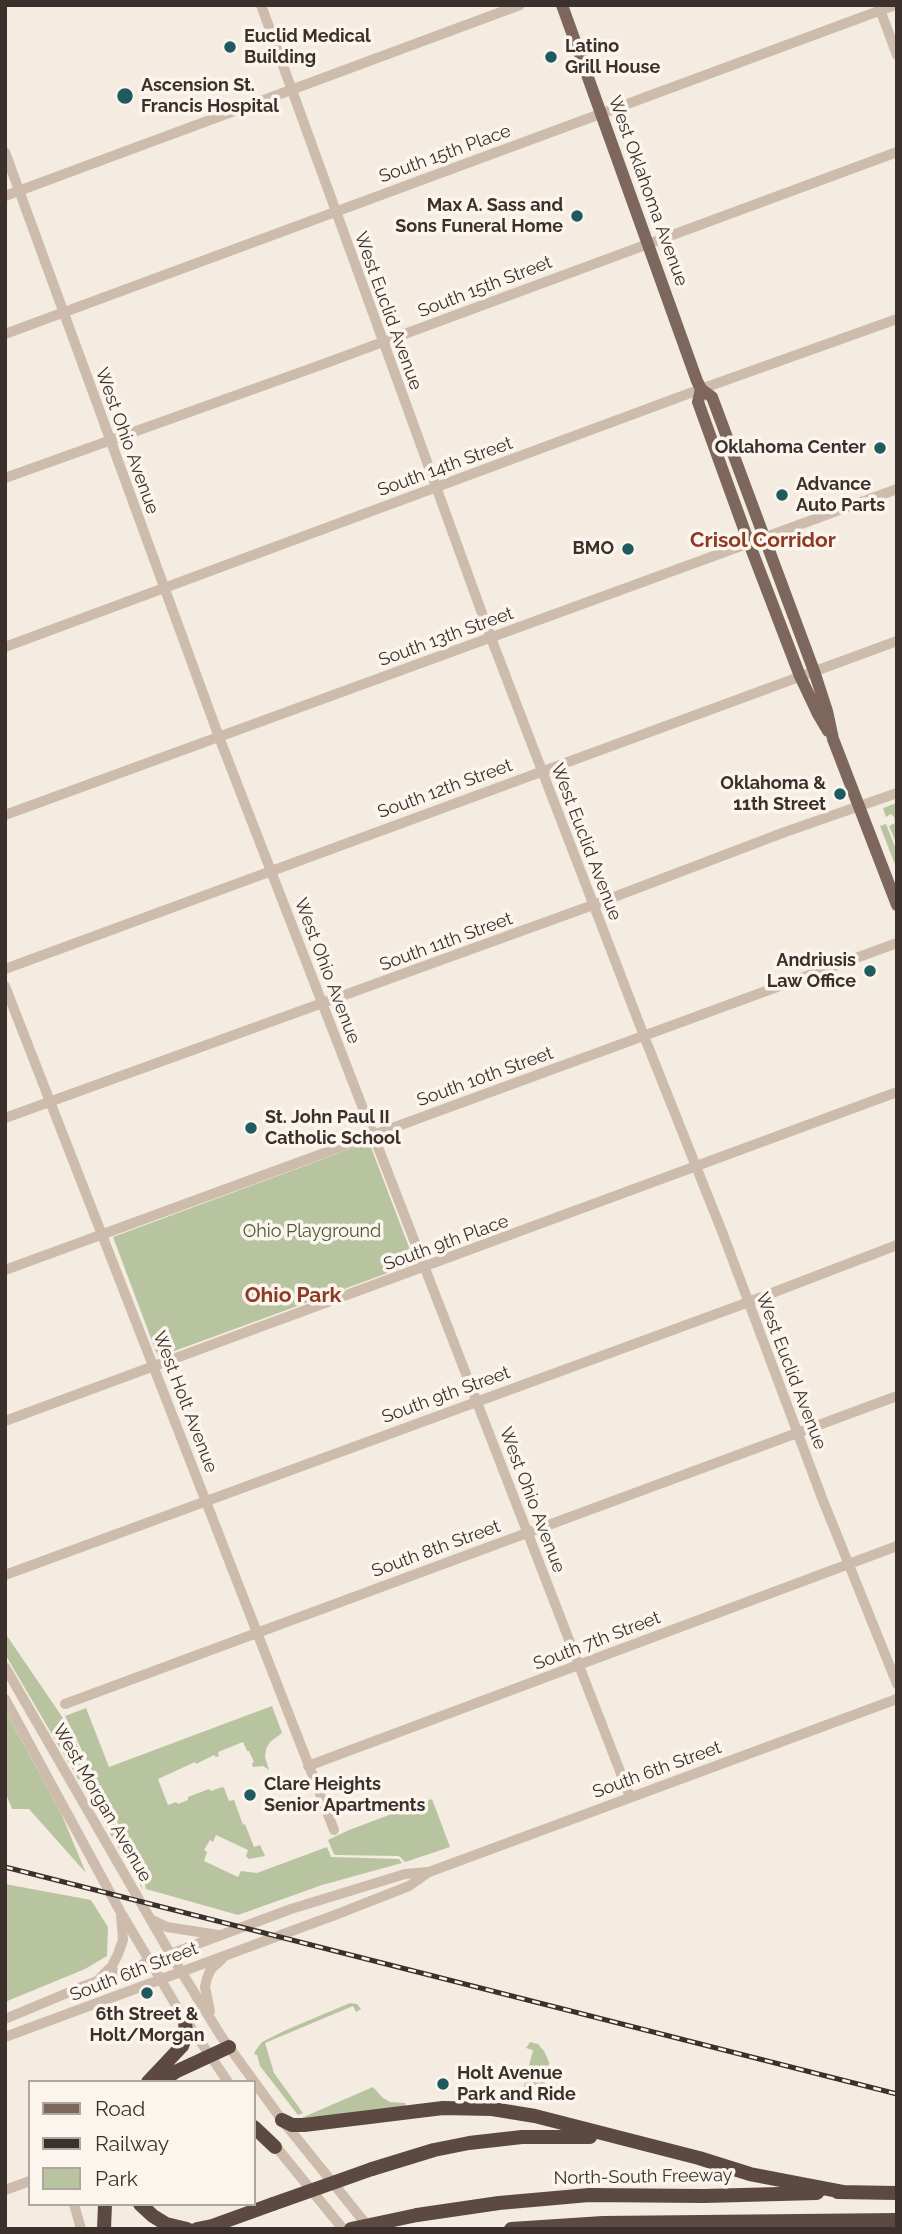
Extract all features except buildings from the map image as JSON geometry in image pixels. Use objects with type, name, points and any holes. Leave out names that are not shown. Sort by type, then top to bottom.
[{"type":"highway","points":[[150,2080],[182,2046],[186,2035],[185,2021]]},
{"type":"highway","points":[[164,2080],[229,2047]]},
{"type":"highway","points":[[282,2120],[292,2125],[304,2125],[443,2108],[492,2109],[535,2116],[750,2174],[844,2192]]},
{"type":"highway","points":[[256,2129],[275,2147]]},
{"type":"highway","points":[[197,2229],[434,2150],[489,2141],[561,2136],[620,2138]]},
{"type":"highway","name":"North-South Freeway","points":[[351,2229],[417,2215],[499,2203],[589,2195],[897,2193]]},
{"type":"highway","points":[[104,2229],[106,2206]]},
{"type":"highway","points":[[142,2206],[153,2217],[166,2224],[187,2229]]},
{"type":"highway","points":[[511,2229],[603,2223],[897,2220]]},
{"type":"main road","name":"West Oklahoma Avenue","points":[[562,5],[701,389],[698,402],[749,543],[800,676],[818,715],[833,739]]},
{"type":"main road","name":"West Oklahoma Avenue","points":[[701,389],[712,397],[814,671],[833,739],[897,905]]},
{"type":"street","name":"West Euclid Avenue","points":[[261,5],[491,638],[897,1684]]},
{"type":"street","points":[[5,196],[520,5]]},
{"type":"street","name":"South 15th Place","points":[[5,334],[879,8],[895,5]]},
{"type":"street","points":[[879,8],[897,55]]},
{"type":"street","name":"West Ohio Avenue","points":[[5,152],[219,737],[630,1797]]},
{"type":"street","name":"South 15th Street","points":[[5,478],[897,152]]},
{"type":"street","name":"South 14th Street","points":[[5,646],[897,319]]},
{"type":"street","name":"South 13th Street","points":[[5,816],[897,488]]},
{"type":"street","name":"South 12th Street","points":[[5,970],[897,641]]},
{"type":"street","name":"South 11th Street","points":[[5,1118],[897,793]]},
{"type":"street","name":"South 10th Street","points":[[5,1270],[897,943]]},
{"type":"street","name":"West Holt Avenue","points":[[5,986],[334,1830]]},
{"type":"street","name":"South 9th Place","points":[[5,1422],[897,1092]]},
{"type":"street","name":"South 9th Street","points":[[5,1575],[897,1245]]},
{"type":"street","name":"South 8th Street","points":[[65,1704],[897,1396]]},
{"type":"street","name":"South 7th Street","points":[[308,1766],[897,1546]]},
{"type":"street","name":"West Morgan Avenue","points":[[5,1667],[171,1955]]},
{"type":"street","name":"West Morgan Avenue","points":[[5,1699],[150,1962]]},
{"type":"street","name":"South 6th Street","points":[[5,2037],[409,1886],[429,1872],[897,1699]]},
{"type":"street","name":"South 6th Street","points":[[5,2019],[95,1982],[291,1909],[405,1874],[429,1872]]},
{"type":"street","points":[[95,1982],[112,1966],[123,1940],[120,1911]]},
{"type":"street","points":[[152,1919],[167,1927],[222,1935]]},
{"type":"street","points":[[171,1955],[212,2022],[253,2080]]},
{"type":"street","points":[[212,2022],[205,1987],[211,1969],[227,1955]]},
{"type":"street","points":[[150,1962],[185,2021],[227,2080]]},
{"type":"street","points":[[256,2084],[370,2229]]},
{"type":"street","points":[[256,2120],[343,2229]]},
{"type":"street","points":[[5,2190],[28,2182]]},
{"type":"street","points":[[75,2206],[80,2224]]},
{"type":"green space","points":[[897,803],[897,845],[889,826],[895,823],[894,817],[891,814],[886,817],[883,808]]},
{"type":"green space","points":[[886,824],[897,852],[896,867],[880,826]]},
{"type":"green space","name":"Ohio Playground","points":[[369,1142],[415,1263],[158,1357],[113,1237]]},
{"type":"green space","points":[[5,1633],[67,1724],[143,1890],[5,1654]]},
{"type":"green space","points":[[272,1706],[282,1733],[270,1742],[266,1749],[265,1757],[269,1770],[263,1766],[253,1767],[254,1762],[243,1742],[218,1752],[219,1756],[214,1755],[196,1764],[195,1762],[158,1779],[168,1805],[176,1802],[178,1804],[209,1789],[211,1791],[224,1788],[229,1801],[234,1800],[254,1847],[260,1845],[265,1856],[249,1859],[246,1856],[248,1850],[216,1835],[204,1850],[207,1852],[204,1861],[238,1877],[241,1871],[257,1873],[327,1847],[331,1857],[399,1859],[402,1863],[322,1885],[238,1915],[146,1889],[140,1868],[65,1716],[86,1708],[109,1767]]},
{"type":"green space","points":[[5,1710],[61,1813],[86,1873],[29,1809],[12,1809],[5,1791]]},
{"type":"green space","points":[[432,1799],[450,1847],[405,1862],[399,1856],[335,1855],[333,1852],[328,1840]]},
{"type":"green space","points":[[5,1884],[91,1900],[108,1927],[107,1956],[85,1969],[5,2002]]},
{"type":"green space","points":[[350,2003],[357,2004],[361,2009],[356,2012],[353,2006],[265,2043],[274,2073],[303,2113],[298,2115],[260,2066],[257,2055],[254,2054],[262,2042]]},
{"type":"green space","points":[[530,2042],[538,2044],[544,2051],[549,2062],[549,2073],[544,2086],[537,2092],[517,2096],[518,2089],[523,2090],[533,2050],[526,2048]]},
{"type":"green space","points":[[373,2087],[383,2098],[390,2102],[405,2103],[406,2107],[299,2119]]},
{"type":"railway","points":[[5,1867],[897,2094]]},
{"type":"place","name":"Euclid Medical Building","points":[[230,47]]},
{"type":"place","name":"Latino Grill House","points":[[551,57]]},
{"type":"place","name":"Ascension St. Francis Hospital","points":[[125,96]]},
{"type":"place","name":"Max A. Sass and Sons Funeral Home","points":[[577,216]]},
{"type":"place","name":"Oklahoma Center","points":[[880,448]]},
{"type":"place","name":"Advance Auto Parts","points":[[782,495]]},
{"type":"place","name":"BMO","points":[[628,549]]},
{"type":"place","name":"Oklahoma & 11th Street","points":[[840,794]]},
{"type":"place","name":"Andriusis Law Office","points":[[870,971]]},
{"type":"place","name":"St. John Paul II Catholic School","points":[[251,1128]]},
{"type":"place","name":"Clare Heights Senior Apartments","points":[[250,1795]]},
{"type":"place","name":"6th Street & Holt/Morgan","points":[[147,1993]]},
{"type":"place","name":"Holt Avenue Park and Ride","points":[[443,2084]]},
{"type":"district","name":"Crisol Corridor","points":[[763,541]]},
{"type":"district","name":"Ohio Park","points":[[293,1296]]}]
